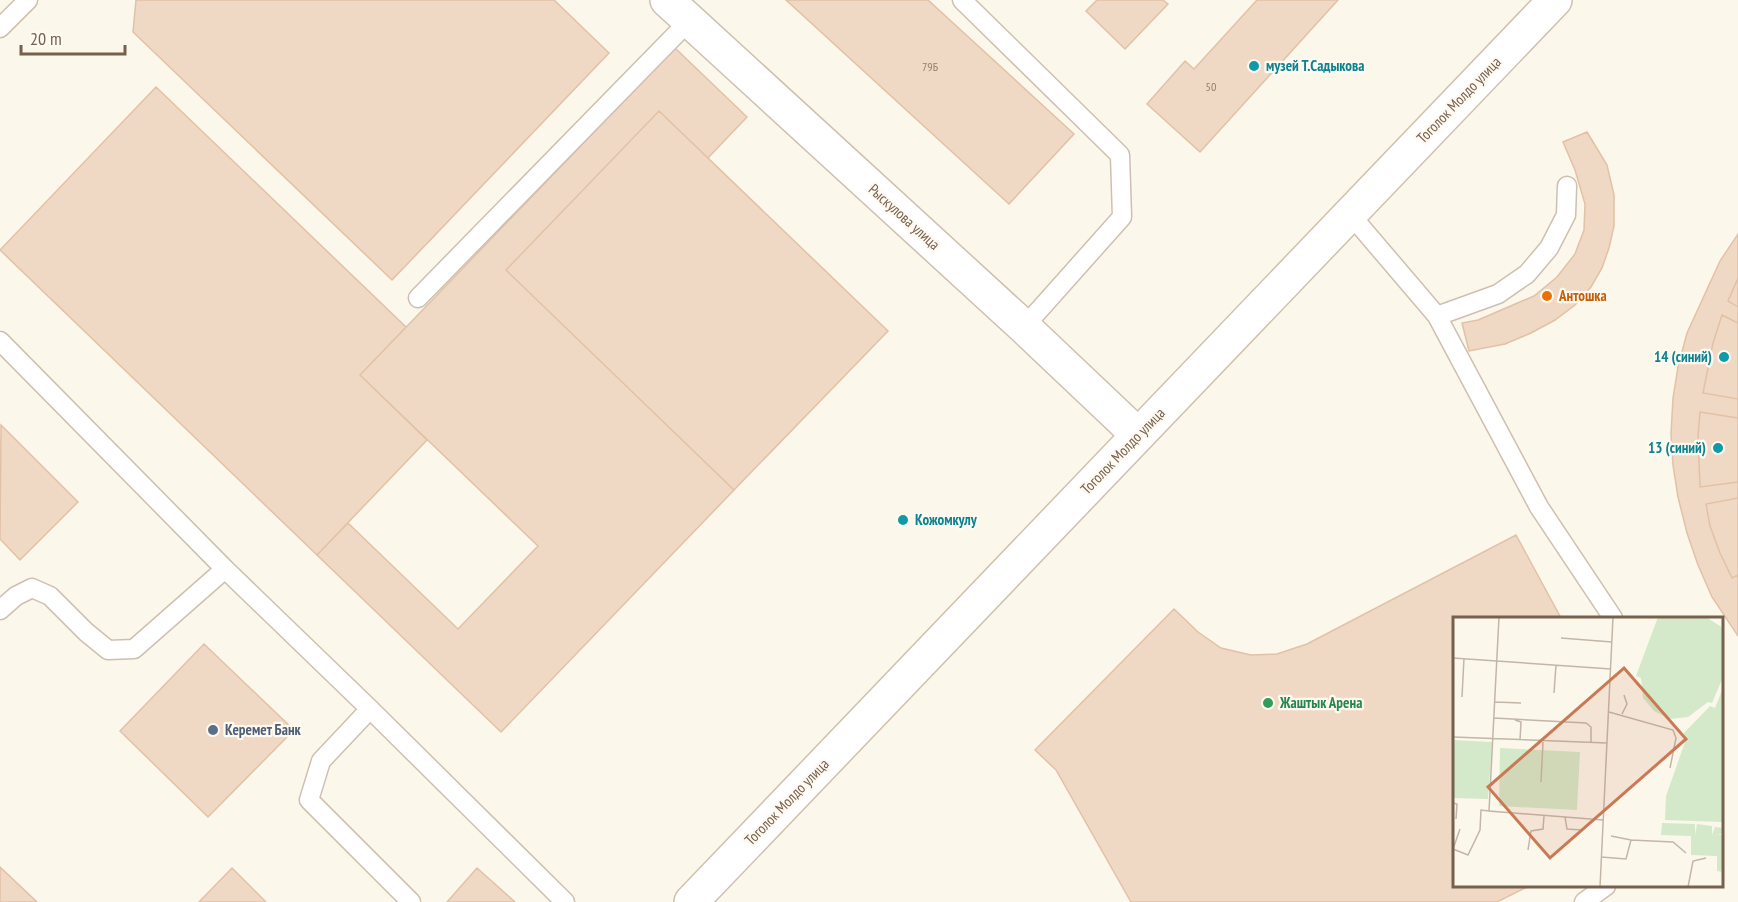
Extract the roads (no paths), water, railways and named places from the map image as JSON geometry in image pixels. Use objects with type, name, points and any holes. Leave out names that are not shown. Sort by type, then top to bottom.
[{"type":"main road","name":"Тоголок Молдо улица","points":[[691,902],[1555,0]]},
{"type":"main road","name":"Рыскулова улица","points":[[678,10],[1024,327],[1138,435]]},
{"type":"lane","points":[[0,28],[28,0]]},
{"type":"lane","points":[[962,0],[1120,155],[1122,217],[1024,327]]},
{"type":"lane","points":[[418,298],[678,10]]},
{"type":"lane","points":[[1437,316],[1498,294],[1527,274],[1550,248],[1566,215],[1567,186]]},
{"type":"lane","points":[[1350,214],[1437,316],[1539,507],[1611,617]]},
{"type":"lane","points":[[0,341],[225,569],[565,902]]},
{"type":"lane","points":[[0,610],[16,596],[32,588],[50,596],[86,632],[108,650],[134,649],[225,569]]},
{"type":"lane","points":[[370,709],[321,761],[309,800],[411,902]]},
{"type":"lane","points":[[1584,902],[1603,887]]},
{"type":"place","name":"музей Т.Садыкова","points":[[1254,66]]},
{"type":"place","name":"Антошка","points":[[1547,296]]},
{"type":"place","name":"14 (синий)","points":[[1724,357]]},
{"type":"place","name":"13 (синий)","points":[[1718,448]]},
{"type":"place","name":"Кожомкулу","points":[[903,520]]},
{"type":"place","name":"Жаштык Арена","points":[[1268,703]]},
{"type":"place","name":"Керемет Банк","points":[[213,730]]}]
